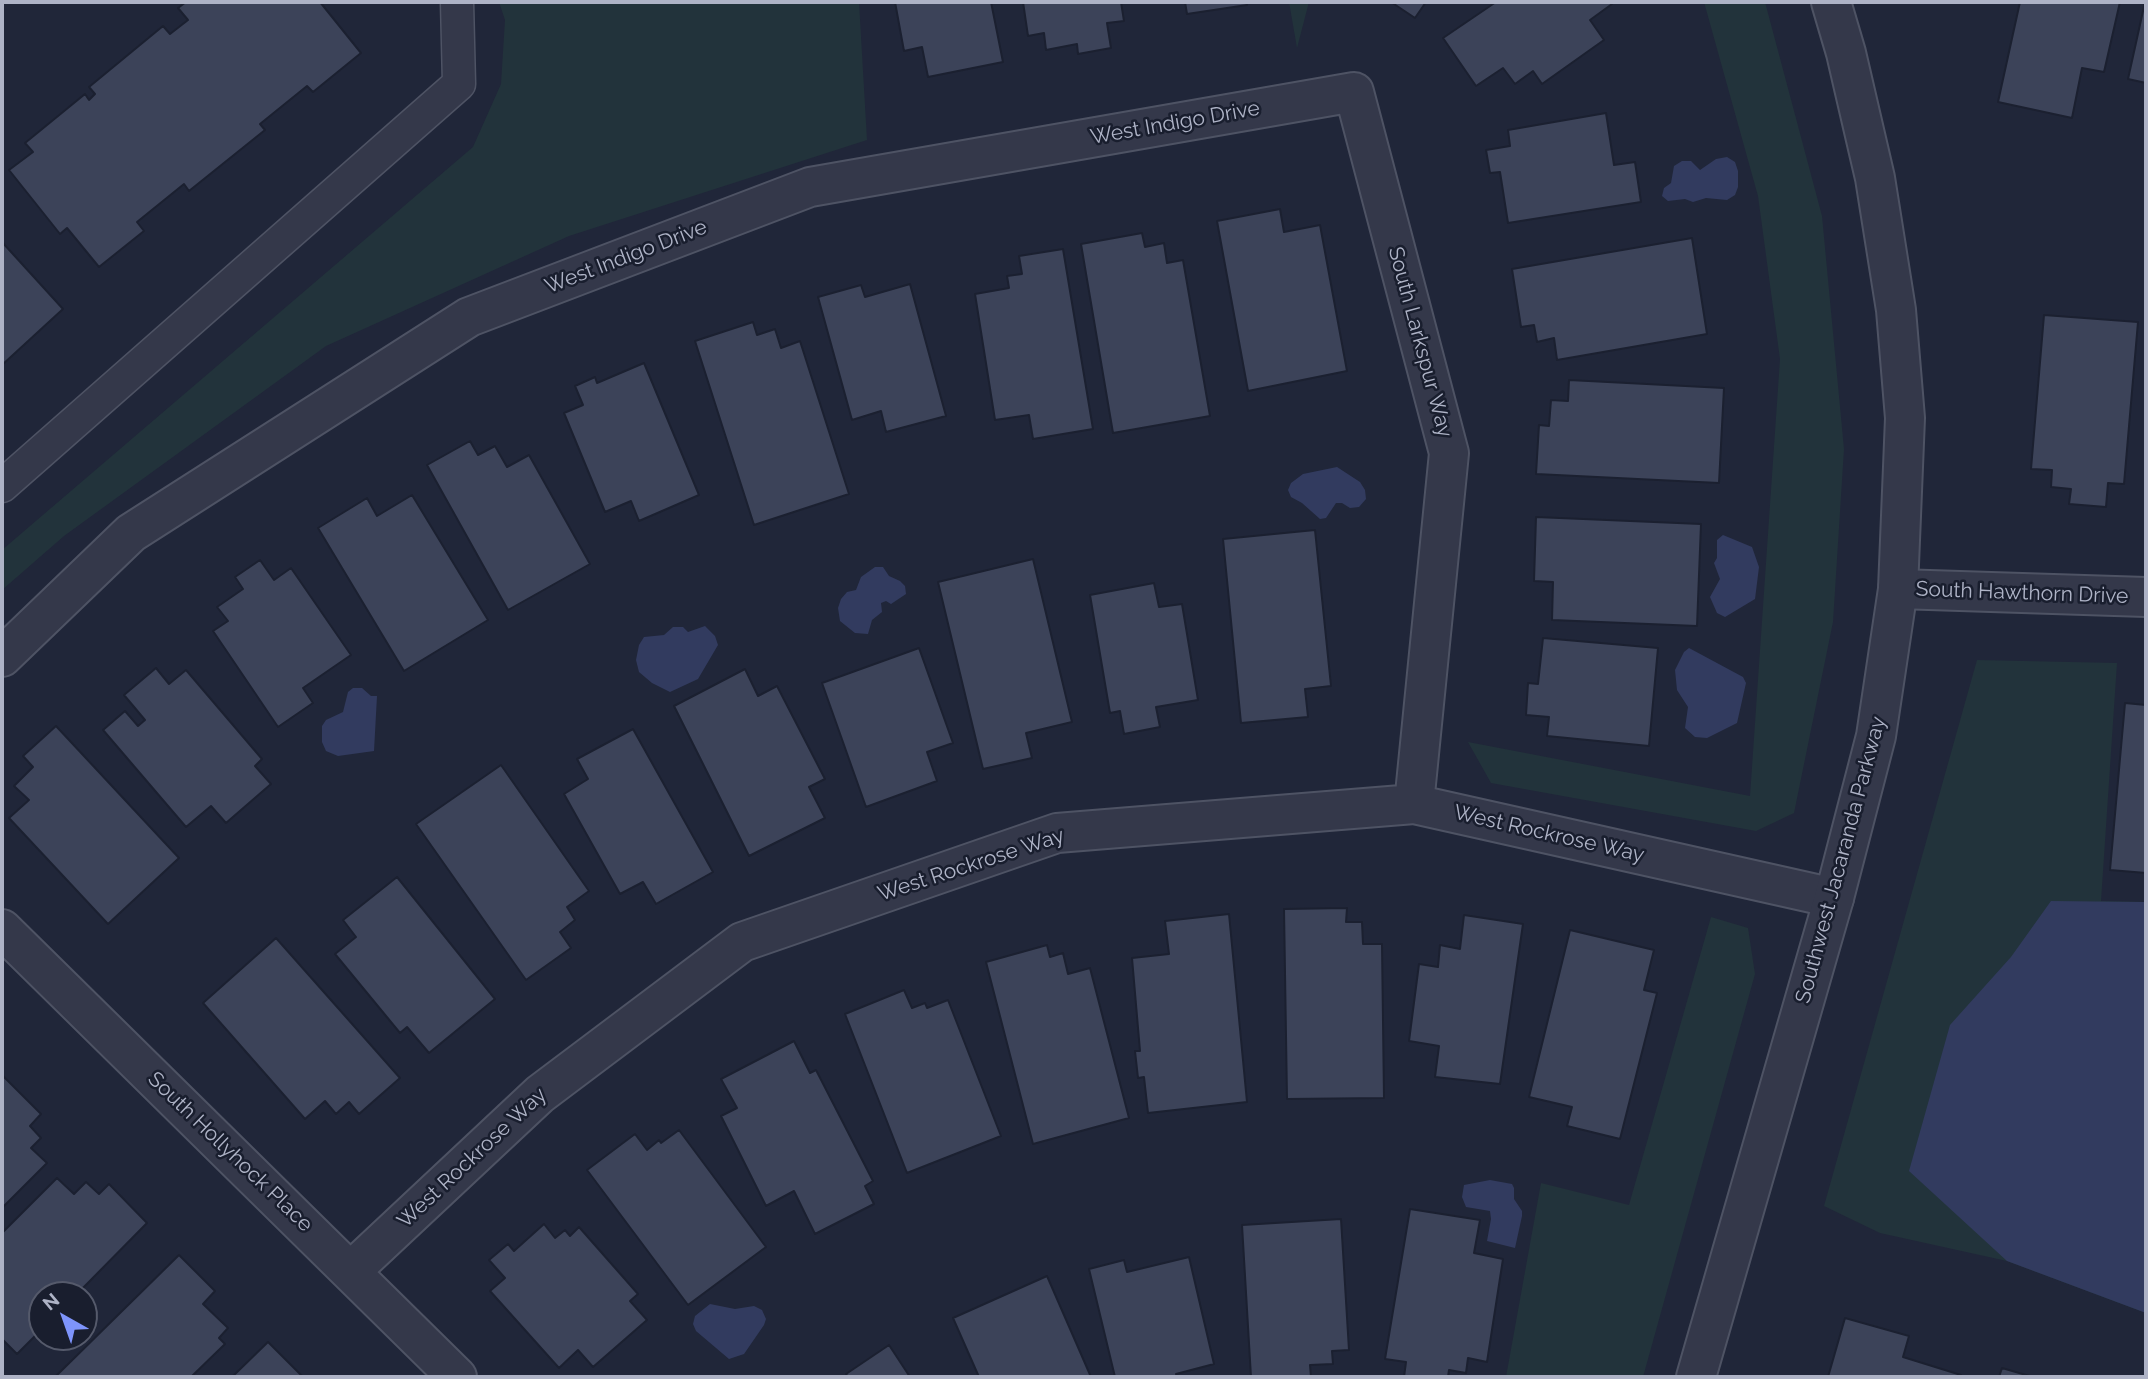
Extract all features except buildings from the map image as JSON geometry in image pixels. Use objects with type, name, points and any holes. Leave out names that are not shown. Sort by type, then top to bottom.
[{"type":"street","name":"Southwest Jacaranda Parkway","points":[[1696,1377],[1834,898],[1877,737],[1898,589],[1905,418],[1896,310],[1875,178],[1846,52],[1831,2]]},
{"type":"street","name":"West Indigo Drive","points":[[2,657],[131,533],[469,317],[810,187],[1354,92]]},
{"type":"street","name":"South Larkspur Way","points":[[1354,92],[1449,453],[1414,804]]},
{"type":"street","name":"South Hawthorn Drive","points":[[1898,589],[2146,597]]},
{"type":"street","name":"West Rockrose Way","points":[[351,1271],[540,1094],[742,942],[1057,833],[1414,804],[1834,898]]},
{"type":"street","name":"South Hollyhock Place","points":[[2,929],[457,1377]]},
{"type":"lane","points":[[2,485],[459,84],[457,2]]},
{"type":"shaded area","points":[[499,2],[859,2],[867,140],[569,236],[326,346],[64,536],[2,590],[2,550],[473,147],[501,84],[505,20]]},
{"type":"shaded area","points":[[1289,2],[1309,2],[1297,48]]},
{"type":"shaded area","points":[[1704,2],[1765,2],[1822,216],[1844,449],[1833,622],[1794,813],[1756,831],[1491,783],[1468,742],[1750,796],[1780,359],[1758,196]]},
{"type":"shaded area","points":[[1977,660],[2117,663],[2101,901],[2146,902],[2146,1313],[2007,1261],[1880,1233],[1824,1206]]},
{"type":"shaded area","points":[[1711,917],[1748,928],[1755,974],[1643,1377],[1506,1377],[1541,1183],[1629,1205]]},
{"type":"water","points":[[1727,157],[1735,162],[1738,187],[1735,195],[1727,200],[1706,198],[1693,202],[1685,199],[1668,201],[1662,196],[1664,188],[1671,183],[1674,166],[1682,161],[1691,161],[1700,170],[1716,159]]},
{"type":"water","points":[[1337,467],[1360,482],[1365,490],[1366,499],[1359,507],[1350,508],[1336,503],[1326,518],[1320,519],[1291,497],[1288,490],[1291,483],[1303,474]]},
{"type":"water","points":[[1723,535],[1752,547],[1759,567],[1755,599],[1725,617],[1717,613],[1710,597],[1720,579],[1714,563],[1717,558],[1717,540]]},
{"type":"water","points":[[875,567],[883,567],[889,576],[900,581],[905,586],[906,594],[891,604],[886,601],[881,603],[882,612],[872,620],[868,634],[855,633],[840,621],[838,608],[847,592],[856,590],[861,577]]},
{"type":"water","points":[[705,626],[715,636],[718,645],[698,679],[670,692],[652,683],[639,672],[636,660],[644,637],[664,635],[673,627],[683,627],[688,632]]},
{"type":"water","points":[[1689,648],[1743,677],[1746,683],[1737,723],[1707,738],[1695,737],[1685,728],[1688,707],[1677,690],[1675,670]]},
{"type":"water","points":[[353,688],[362,688],[371,696],[377,696],[374,751],[338,756],[326,751],[322,742],[322,726],[326,720],[343,712],[348,692]]},
{"type":"water","points":[[2051,901],[2146,902],[2146,1313],[2007,1261],[1909,1171],[1950,1025],[2011,957]]},
{"type":"water","points":[[1490,1180],[1512,1184],[1514,1188],[1514,1199],[1522,1211],[1515,1248],[1487,1241],[1490,1211],[1466,1207],[1462,1197],[1464,1185]]},
{"type":"water","points":[[710,1304],[735,1309],[754,1306],[762,1310],[766,1319],[764,1325],[744,1354],[729,1359],[696,1331],[693,1324],[695,1316]]}]
